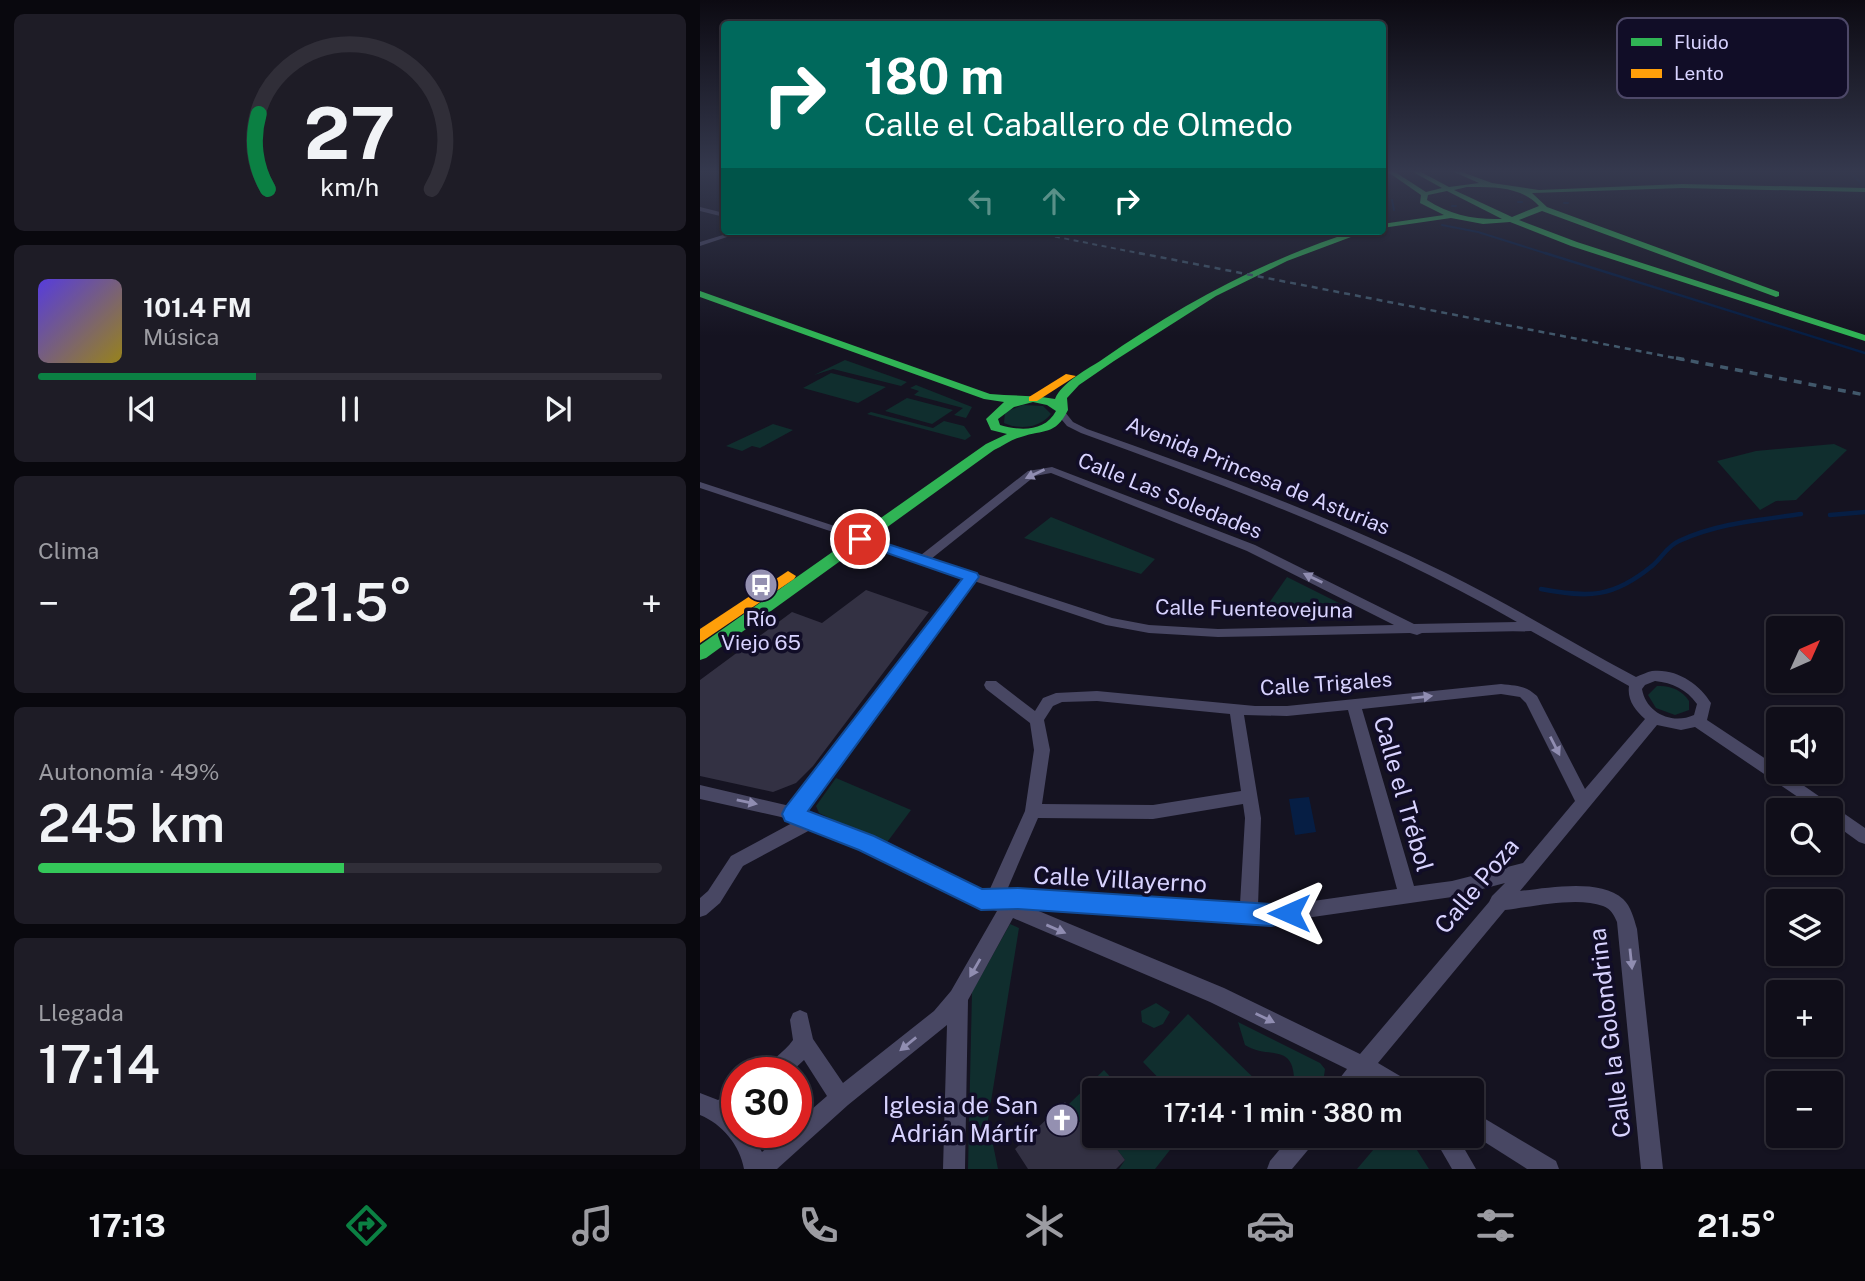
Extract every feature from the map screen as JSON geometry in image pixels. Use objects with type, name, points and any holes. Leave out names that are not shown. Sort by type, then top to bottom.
[{"type":"main road","points":[[1496,227],[1632,272],[1865,340]]},
{"type":"main road","points":[[1529,227],[1574,244],[1865,340]]},
{"type":"main road","points":[[1557,227],[1592,240],[1865,324]]},
{"type":"main road","points":[[1592,227],[1725,277],[1865,324]]},
{"type":"main road","points":[[700,654],[979,443],[995,419],[1186,297],[1247,269],[1336,235]]},
{"type":"main road","points":[[700,637],[999,442],[1018,433],[1045,428],[1056,422],[1061,411],[1061,397],[1074,383],[1177,312],[1247,269],[1351,235]]},
{"type":"main road","points":[[700,294],[988,397],[1051,402],[1061,411]]},
{"type":"main road","points":[[700,300],[978,401],[995,419],[1018,433]]},
{"type":"street","points":[[700,243],[723,235]]},
{"type":"street","points":[[700,243],[728,235]]},
{"type":"street","name":"Avenida Princesa de Asturias","points":[[1061,411],[1070,424],[1084,431],[1307,514],[1491,602],[1637,684]]},
{"type":"street","name":"Avenida Princesa de Asturias","points":[[1045,428],[1084,431]]},
{"type":"street","name":"Calle Las Soledades","points":[[922,560],[1032,473],[1052,470],[1251,548],[1418,631]]},
{"type":"street","name":"Calle Fuenteovejuna","points":[[700,485],[1111,622],[1149,629],[1218,633],[1418,631],[1536,626]]},
{"type":"street","points":[[793,814],[971,577]]},
{"type":"street","points":[[1481,628],[1494,617],[1491,602]]},
{"type":"street","points":[[1654,676],[1684,683],[1704,703],[1704,713],[1697,721],[1676,725],[1654,718],[1638,703],[1635,695],[1637,684],[1654,676]]},
{"type":"street","points":[[760,1169],[841,1098],[941,1018],[958,998],[1001,905],[1033,811],[1042,750],[1037,720],[991,685]]},
{"type":"street","name":"Calle Trigales","points":[[1037,720],[1048,702],[1061,697],[1097,696],[1287,711],[1501,689],[1524,692],[1532,700],[1583,802]]},
{"type":"street","name":"Calle el Trébol","points":[[1354,705],[1408,896]]},
{"type":"street","points":[[1237,708],[1253,818],[1249,913]]},
{"type":"street","name":"Calle Poza","points":[[1353,1078],[1524,870],[1654,718]]},
{"type":"street","points":[[1697,721],[1811,798]]},
{"type":"street","name":"Calle Villayerno","points":[[700,792],[793,814],[867,843],[981,900],[1001,905],[1018,898],[1249,913],[1294,913],[1452,889],[1524,870]]},
{"type":"street","points":[[1033,811],[1153,812],[1249,796]]},
{"type":"street","points":[[1843,821],[1865,837]]},
{"type":"street","points":[[700,909],[714,897],[737,861],[809,822]]},
{"type":"street","name":"Calle la Golondrina","points":[[1498,902],[1591,894],[1607,898],[1622,911],[1628,929],[1652,1169]]},
{"type":"street","points":[[1001,905],[1216,995],[1384,1078]]},
{"type":"street","points":[[954,1169],[958,998]]},
{"type":"street","points":[[800,1020],[804,1043],[841,1098]]},
{"type":"street","points":[[794,1057],[804,1043]]},
{"type":"street","points":[[1484,1129],[1548,1169]]},
{"type":"street","points":[[748,1148],[755,1169]]},
{"type":"street","points":[[1278,1169],[1296,1148]]},
{"type":"street","points":[[1452,1148],[1465,1169]]},
{"type":"green space","points":[[845,360],[907,382],[901,386],[833,369],[814,375]]},
{"type":"green space","points":[[831,373],[886,387],[858,403],[803,388]]},
{"type":"green space","points":[[916,385],[972,407],[966,418],[954,415],[963,408],[914,395],[919,391],[910,388]]},
{"type":"green space","points":[[907,398],[953,410],[932,424],[885,411]]},
{"type":"green space","points":[[1023,405],[1043,406],[1051,414],[1035,425],[1016,427],[1004,423],[1005,412]]},
{"type":"green space","points":[[871,412],[933,428],[944,421],[964,426],[971,436],[965,440],[867,414]]},
{"type":"green space","points":[[773,424],[793,430],[760,448],[752,446],[742,451],[726,446]]},
{"type":"green space","points":[[1834,444],[1847,450],[1796,500],[1776,501],[1760,510],[1717,461],[1756,451]]},
{"type":"green space","points":[[1051,517],[1155,559],[1141,574],[1024,538]]},
{"type":"green space","points":[[1287,577],[1349,608],[1344,618],[1258,619]]},
{"type":"green space","points":[[1657,686],[1671,687],[1683,694],[1689,701],[1689,710],[1675,715],[1656,708],[1648,695]]},
{"type":"green space","points":[[836,778],[911,810],[885,845],[819,813],[816,806]]},
{"type":"green space","points":[[1010,924],[1019,928],[988,1120],[998,1169],[968,1169],[972,992]]},
{"type":"green space","points":[[1156,1003],[1170,1012],[1163,1024],[1154,1028],[1142,1022],[1141,1011]]},
{"type":"green space","points":[[1188,1014],[1254,1078],[1158,1078],[1143,1062]]},
{"type":"green space","points":[[1238,1022],[1320,1063],[1325,1069],[1324,1076],[1294,1078],[1291,1064],[1286,1058],[1245,1045]]},
{"type":"green space","points":[[1104,1070],[1111,1078],[1096,1078]]},
{"type":"green space","points":[[1082,1091],[1082,1125],[1068,1105]]},
{"type":"green space","points":[[1116,1148],[1171,1148],[1155,1169],[1119,1169],[1125,1160]]},
{"type":"green space","points":[[1375,1148],[1416,1148],[1429,1169],[1357,1169]]},
{"type":"water","points":[[1309,797],[1316,832],[1295,835],[1289,799]]},
{"type":"building","points":[[866,590],[929,612],[813,766],[796,783],[773,792],[700,776],[700,680],[792,612],[822,623]]},
{"type":"building","name":"Iglesia de San Adrián Mártír","points":[[1065,1102],[1082,1125],[1082,1148],[1116,1148],[1125,1160],[1116,1169],[1028,1169],[1015,1149]]},
{"type":"waterway","points":[[1450,227],[1478,232],[1551,255]]},
{"type":"waterway","points":[[1545,253],[1865,353]]},
{"type":"waterway","points":[[1830,515],[1865,512]]},
{"type":"waterway","points":[[1541,589],[1573,594],[1612,590],[1638,577],[1675,543],[1694,535],[1739,523],[1801,514]]},
{"type":"railway","points":[[1047,235],[1148,255]]},
{"type":"railway","points":[[1139,253],[1685,360]]},
{"type":"railway","points":[[1676,358],[1865,395]]},
{"type":"traffic: fast","points":[[1529,227],[1574,244],[1865,338]]},
{"type":"traffic: fast","points":[[1592,227],[1776,294]]},
{"type":"traffic: fast","points":[[1060,407],[1061,397],[1075,383],[1178,314],[1284,259],[1350,235]]},
{"type":"traffic: fast","points":[[700,294],[988,397],[1022,401]]},
{"type":"traffic: fast","points":[[1033,399],[1051,402],[1062,410],[1051,425],[1033,432],[1013,432],[995,427],[992,419],[1000,410],[1015,402],[1033,399]]},
{"type":"traffic: fast","points":[[700,654],[990,447],[1018,433]]},
{"type":"traffic: slow","points":[[1033,399],[1070,376]]},
{"type":"traffic: slow","points":[[700,637],[788,576]]},
{"type":"place","name":"Río Viejo 65","points":[[761,585]]},
{"type":"place","name":"Iglesia de San Adrián Mártír","points":[[1062,1120]]},
{"type":"route","points":[[860,539],[971,577],[793,814],[867,843],[981,900],[1018,898],[1271,915],[1289,913]]}]
